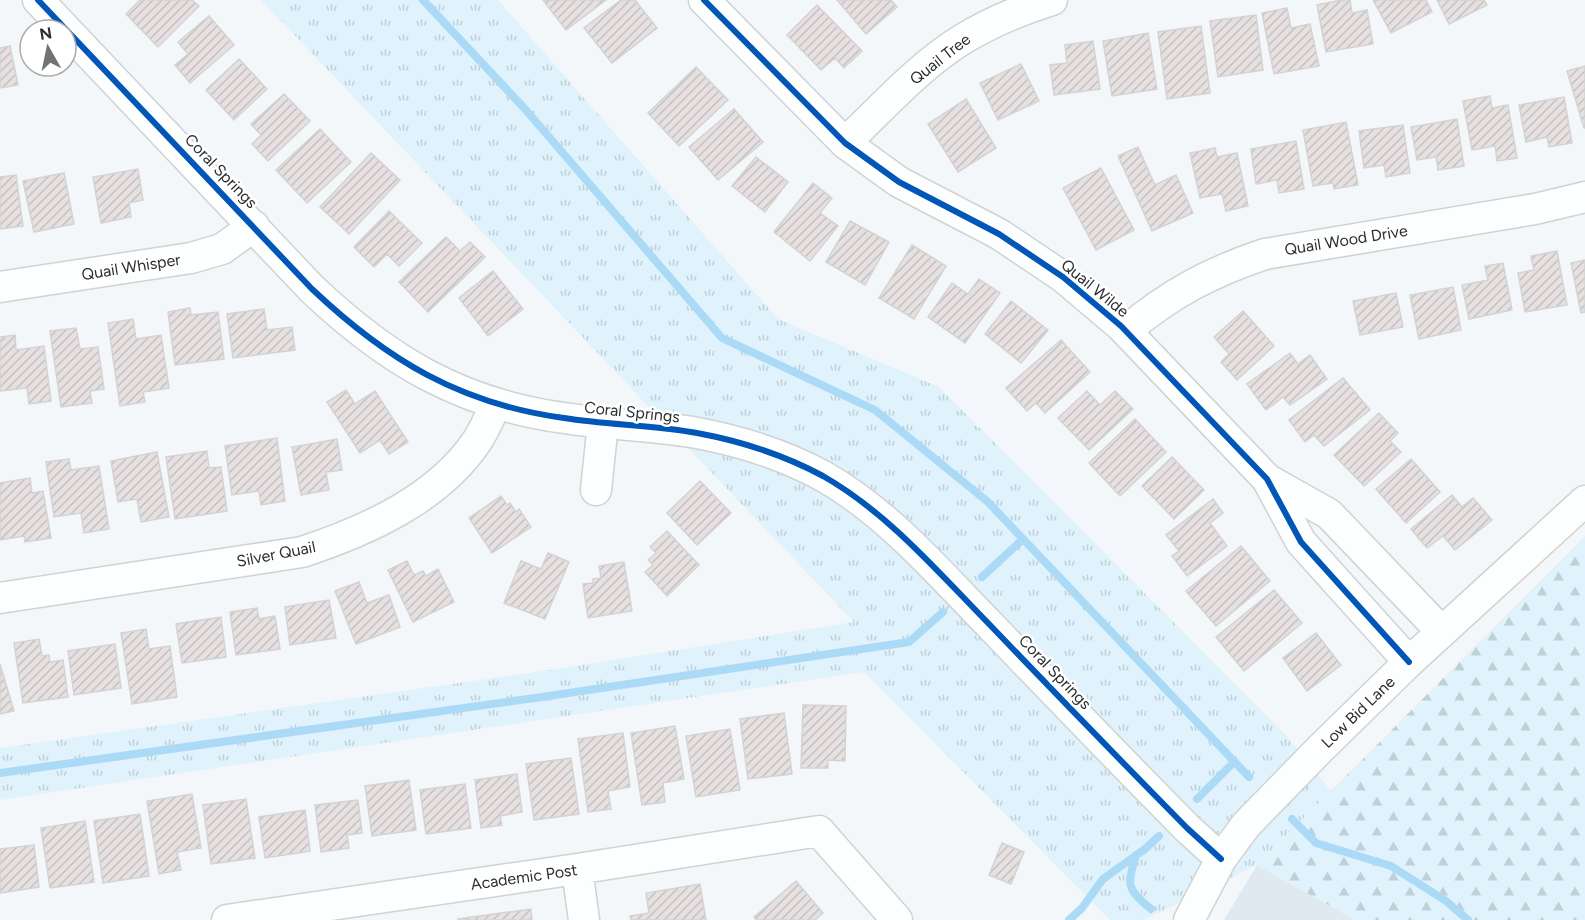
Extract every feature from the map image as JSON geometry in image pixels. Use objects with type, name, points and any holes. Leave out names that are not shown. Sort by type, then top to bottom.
[{"type":"street","name":"Coral Springs","points":[[38,0],[320,297],[345,321],[381,348],[420,372],[461,392],[496,404],[562,418],[695,432],[782,457],[823,477],[888,522],[1221,860]]},
{"type":"street","name":"Quail Wilde","points":[[704,0],[845,143],[899,182],[999,234],[1063,277],[1126,331],[1268,479],[1301,542],[1409,662]]},
{"type":"street","name":"Quail Tree","points":[[845,143],[933,60],[961,40],[1022,9],[1052,0]]},
{"type":"street","name":"Quail Wood Drive","points":[[1126,331],[1172,296],[1202,279],[1265,254],[1535,209],[1585,197]]},
{"type":"street","name":"Quail Whisper","points":[[0,287],[191,258],[222,249],[254,226]]},
{"type":"street","name":"Silver Quail","points":[[0,598],[302,552],[337,541],[403,508],[433,487],[460,462],[478,440],[496,404]]},
{"type":"street","name":"Coral Springs","points":[[596,490],[603,423]]},
{"type":"street","name":"Quail Wilde","points":[[1268,479],[1329,514],[1442,632]]},
{"type":"street","name":"Low Bid Lane","points":[[1189,920],[1221,860],[1246,825],[1311,757],[1409,662],[1585,501]]},
{"type":"street","name":"Academic Post","points":[[227,920],[285,916],[819,831],[897,920]]},
{"type":"street","points":[[577,869],[584,920]]},
{"type":"shaded area","points":[[1257,865],[1355,920],[1224,920]]},
{"type":"green space","points":[[261,0],[498,0],[778,319],[939,387],[1283,732],[1331,791],[1257,865],[1144,920],[1110,920],[864,672],[0,800],[0,748],[530,673],[854,622]]},
{"type":"green space","points":[[1585,536],[1585,920],[1355,920],[1257,865]]},
{"type":"building","points":[[140,0],[192,0],[199,6],[158,47],[126,14]]},
{"type":"building","points":[[543,0],[606,0],[566,30]]},
{"type":"building","points":[[621,0],[635,0],[657,28],[612,63],[584,28]]},
{"type":"building","points":[[837,0],[891,0],[897,7],[866,34]]},
{"type":"building","points":[[1350,0],[1352,13],[1367,10],[1373,44],[1326,52],[1317,5]]},
{"type":"building","points":[[1373,0],[1426,0],[1432,12],[1391,33]]},
{"type":"building","points":[[1437,0],[1484,0],[1487,5],[1449,24]]},
{"type":"building","points":[[817,5],[862,51],[844,68],[835,58],[821,70],[787,35]]},
{"type":"building","points":[[1287,8],[1291,28],[1310,24],[1319,66],[1274,74],[1262,13]]},
{"type":"building","points":[[1256,15],[1263,70],[1218,77],[1210,21]]},
{"type":"building","points":[[209,16],[234,45],[190,83],[175,65],[188,54],[178,42]]},
{"type":"building","points":[[1201,26],[1210,93],[1167,99],[1158,32]]},
{"type":"building","points":[[1148,33],[1157,89],[1112,96],[1103,41]]},
{"type":"building","points":[[1093,41],[1100,89],[1054,95],[1050,65],[1067,63],[1065,45]]},
{"type":"building","points":[[10,46],[18,85],[0,88],[0,48]]},
{"type":"building","points":[[239,59],[267,89],[234,120],[206,90]]},
{"type":"building","points":[[1021,64],[1039,101],[998,120],[980,83]]},
{"type":"building","points":[[1585,66],[1585,128],[1584,128],[1567,71]]},
{"type":"building","points":[[696,67],[728,100],[679,146],[648,113]]},
{"type":"building","points":[[284,94],[310,121],[268,161],[252,144],[261,135],[251,124]]},
{"type":"building","points":[[1490,96],[1492,108],[1508,105],[1517,158],[1497,161],[1495,146],[1472,150],[1463,101]]},
{"type":"building","points":[[1564,97],[1572,143],[1549,147],[1547,137],[1526,142],[1519,105]]},
{"type":"building","points":[[966,99],[996,148],[958,172],[928,124]]},
{"type":"building","points":[[734,109],[763,142],[718,180],[689,147]]},
{"type":"building","points":[[1457,119],[1464,166],[1438,170],[1436,157],[1417,160],[1411,127]]},
{"type":"building","points":[[1346,122],[1358,185],[1334,189],[1333,183],[1313,186],[1303,130]]},
{"type":"building","points":[[1403,125],[1410,173],[1386,177],[1384,165],[1364,168],[1359,131]]},
{"type":"building","points":[[320,129],[351,162],[307,203],[276,170]]},
{"type":"building","points":[[1296,141],[1304,189],[1279,193],[1277,180],[1256,184],[1251,149]]},
{"type":"building","points":[[1138,147],[1155,185],[1176,175],[1193,213],[1152,231],[1118,156]]},
{"type":"building","points":[[1215,148],[1217,157],[1237,153],[1248,206],[1226,211],[1222,194],[1200,198],[1190,153]]},
{"type":"building","points":[[371,153],[400,180],[349,234],[320,207]]},
{"type":"building","points":[[756,157],[788,182],[765,212],[732,186]]},
{"type":"building","points":[[1101,168],[1134,230],[1096,250],[1063,188]]},
{"type":"building","points":[[138,169],[143,200],[129,203],[131,217],[101,223],[93,177]]},
{"type":"building","points":[[64,173],[74,224],[34,232],[23,181]]},
{"type":"building","points":[[16,175],[23,226],[0,229],[0,177]]},
{"type":"building","points":[[813,183],[832,198],[820,213],[838,226],[810,261],[774,232]]},
{"type":"building","points":[[389,211],[422,243],[399,266],[387,254],[374,267],[354,247]]},
{"type":"building","points":[[850,221],[889,242],[865,285],[826,262]]},
{"type":"building","points":[[446,237],[460,251],[470,242],[485,257],[428,312],[399,282]]},
{"type":"building","points":[[912,245],[946,266],[914,319],[879,298]]},
{"type":"building","points":[[1557,251],[1567,305],[1525,312],[1518,273],[1534,270],[1531,256]]},
{"type":"building","points":[[1585,260],[1585,312],[1581,313],[1571,263]]},
{"type":"building","points":[[1503,263],[1512,310],[1469,319],[1462,285],[1488,280],[1485,266]]},
{"type":"building","points":[[493,271],[523,309],[488,336],[459,298]]},
{"type":"building","points":[[979,279],[1000,293],[965,343],[928,317],[952,283],[968,294]]},
{"type":"building","points":[[1453,287],[1461,330],[1419,339],[1410,295]]},
{"type":"building","points":[[1396,293],[1403,327],[1360,335],[1353,301]]},
{"type":"building","points":[[1011,301],[1048,330],[1021,363],[985,334]]},
{"type":"building","points":[[190,308],[191,315],[218,312],[224,359],[175,365],[168,312]]},
{"type":"building","points":[[264,309],[267,330],[292,327],[295,350],[233,358],[227,314]]},
{"type":"building","points":[[1243,311],[1274,346],[1237,380],[1221,362],[1229,354],[1214,337]]},
{"type":"building","points":[[133,319],[136,339],[161,335],[169,388],[143,392],[145,402],[120,406],[108,323]]},
{"type":"building","points":[[76,328],[80,349],[98,347],[104,389],[90,391],[92,403],[61,407],[50,331]]},
{"type":"building","points":[[15,335],[16,350],[44,346],[51,401],[29,404],[27,388],[0,391],[0,337]]},
{"type":"building","points":[[1061,340],[1090,372],[1045,413],[1036,403],[1027,411],[1006,388]]},
{"type":"building","points":[[1290,353],[1298,364],[1310,355],[1327,379],[1290,405],[1283,397],[1266,410],[1247,384]]},
{"type":"building","points":[[1343,378],[1370,410],[1324,446],[1314,435],[1305,442],[1289,420]]},
{"type":"building","points":[[346,390],[355,404],[375,391],[408,442],[389,454],[380,440],[360,453],[327,402]]},
{"type":"building","points":[[1087,391],[1100,405],[1115,391],[1133,409],[1089,450],[1058,418]]},
{"type":"building","points":[[1379,413],[1398,433],[1390,441],[1401,452],[1364,486],[1334,455]]},
{"type":"building","points":[[1135,419],[1166,452],[1120,496],[1089,463]]},
{"type":"building","points":[[277,438],[285,501],[261,505],[259,491],[232,495],[225,446]]},
{"type":"building","points":[[337,439],[342,470],[326,472],[329,490],[301,495],[292,447]]},
{"type":"building","points":[[207,451],[209,468],[221,467],[227,511],[175,519],[166,457]]},
{"type":"building","points":[[157,452],[169,517],[141,522],[137,499],[118,502],[111,461]]},
{"type":"building","points":[[1172,457],[1204,490],[1174,519],[1142,486]]},
{"type":"building","points":[[69,459],[71,470],[99,466],[109,529],[84,533],[81,513],[54,517],[46,462]]},
{"type":"building","points":[[1411,459],[1440,492],[1406,523],[1376,489]]},
{"type":"building","points":[[30,478],[32,493],[43,491],[51,538],[25,542],[24,536],[0,540],[0,483]]},
{"type":"building","points":[[700,481],[731,513],[697,545],[667,513]]},
{"type":"building","points":[[1452,495],[1462,507],[1473,498],[1492,520],[1455,550],[1443,536],[1427,548],[1411,529]]},
{"type":"building","points":[[501,496],[516,512],[519,509],[531,527],[492,553],[469,518]]},
{"type":"building","points":[[1213,499],[1223,513],[1210,523],[1227,546],[1187,576],[1172,556],[1179,551],[1166,535]]},
{"type":"building","points":[[667,531],[699,565],[667,596],[645,572],[653,565],[648,560],[656,553],[650,547]]},
{"type":"building","points":[[1241,546],[1270,581],[1216,626],[1186,591]]},
{"type":"building","points":[[548,553],[569,562],[545,619],[504,603],[521,561],[541,569]]},
{"type":"building","points":[[407,561],[414,575],[423,571],[426,576],[438,569],[454,602],[413,622],[388,570]]},
{"type":"building","points":[[624,562],[632,611],[588,618],[583,584],[593,583],[593,579],[601,578],[599,566]]},
{"type":"building","points":[[359,582],[367,603],[389,595],[400,627],[356,644],[335,591]]},
{"type":"building","points":[[1274,590],[1302,623],[1244,671],[1216,637]]},
{"type":"building","points":[[329,600],[336,638],[290,645],[285,607]]},
{"type":"building","points":[[257,608],[259,619],[275,616],[280,649],[236,655],[230,612]]},
{"type":"building","points":[[221,617],[226,657],[182,663],[176,624]]},
{"type":"building","points":[[146,629],[149,649],[170,646],[177,697],[132,704],[121,633]]},
{"type":"building","points":[[1316,633],[1341,665],[1307,691],[1283,658]]},
{"type":"building","points":[[39,639],[42,656],[49,655],[50,662],[63,660],[68,697],[23,703],[14,643]]},
{"type":"building","points":[[115,644],[121,688],[74,695],[68,651]]},
{"type":"building","points":[[0,664],[14,711],[0,714]]},
{"type":"building","points":[[803,705],[846,706],[845,761],[828,760],[828,768],[801,768]]},
{"type":"building","points":[[784,713],[792,774],[748,779],[740,719]]},
{"type":"building","points":[[675,726],[684,779],[663,783],[665,802],[642,805],[631,733]]},
{"type":"building","points":[[730,729],[740,790],[696,797],[686,736]]},
{"type":"building","points":[[623,733],[630,787],[608,791],[611,809],[588,812],[578,739]]},
{"type":"building","points":[[571,758],[579,814],[534,820],[526,764]]},
{"type":"building","points":[[517,774],[522,812],[500,816],[502,825],[481,828],[475,780]]},
{"type":"building","points":[[409,780],[416,830],[372,836],[365,786]]},
{"type":"building","points":[[465,784],[471,828],[426,834],[420,790]]},
{"type":"building","points":[[192,794],[201,848],[177,852],[181,870],[159,874],[147,801]]},
{"type":"building","points":[[246,799],[255,858],[211,864],[203,805]]},
{"type":"building","points":[[358,800],[362,833],[347,835],[349,848],[321,852],[315,805]]},
{"type":"building","points":[[305,810],[310,851],[265,858],[259,817]]},
{"type":"building","points":[[140,814],[149,876],[103,883],[94,821]]},
{"type":"building","points":[[85,821],[94,882],[50,888],[41,828]]},
{"type":"building","points":[[1002,843],[1024,852],[1011,884],[989,875]]},
{"type":"building","points":[[34,845],[39,887],[0,893],[0,849]]},
{"type":"building","points":[[796,881],[823,913],[815,920],[756,920],[754,917]]},
{"type":"building","points":[[700,884],[706,920],[631,920],[630,916],[649,913],[646,893]]},
{"type":"building","points":[[531,909],[532,920],[458,920],[458,919]]},
{"type":"waterway","points":[[423,0],[525,109],[722,338],[875,410],[988,502],[1249,777]]},
{"type":"waterway","points":[[982,577],[1023,539]]},
{"type":"waterway","points":[[0,773],[542,697],[909,642],[943,612]]},
{"type":"waterway","points":[[1197,799],[1234,762]]},
{"type":"waterway","points":[[1292,819],[1316,843],[1391,866],[1446,901],[1468,920]]},
{"type":"waterway","points":[[1069,920],[1082,908],[1103,879],[1159,836]]},
{"type":"waterway","points":[[1136,855],[1130,880],[1131,886],[1137,896],[1151,909]]},
{"type":"cycle path","points":[[38,0],[312,289],[368,337],[427,375],[491,402],[564,418],[664,428],[713,436],[777,455],[823,476],[869,507],[911,544],[1187,828],[1221,859]]},
{"type":"cycle path","points":[[704,0],[845,143],[899,182],[999,234],[1063,277],[1121,326],[1267,479],[1301,542],[1409,662]]}]
